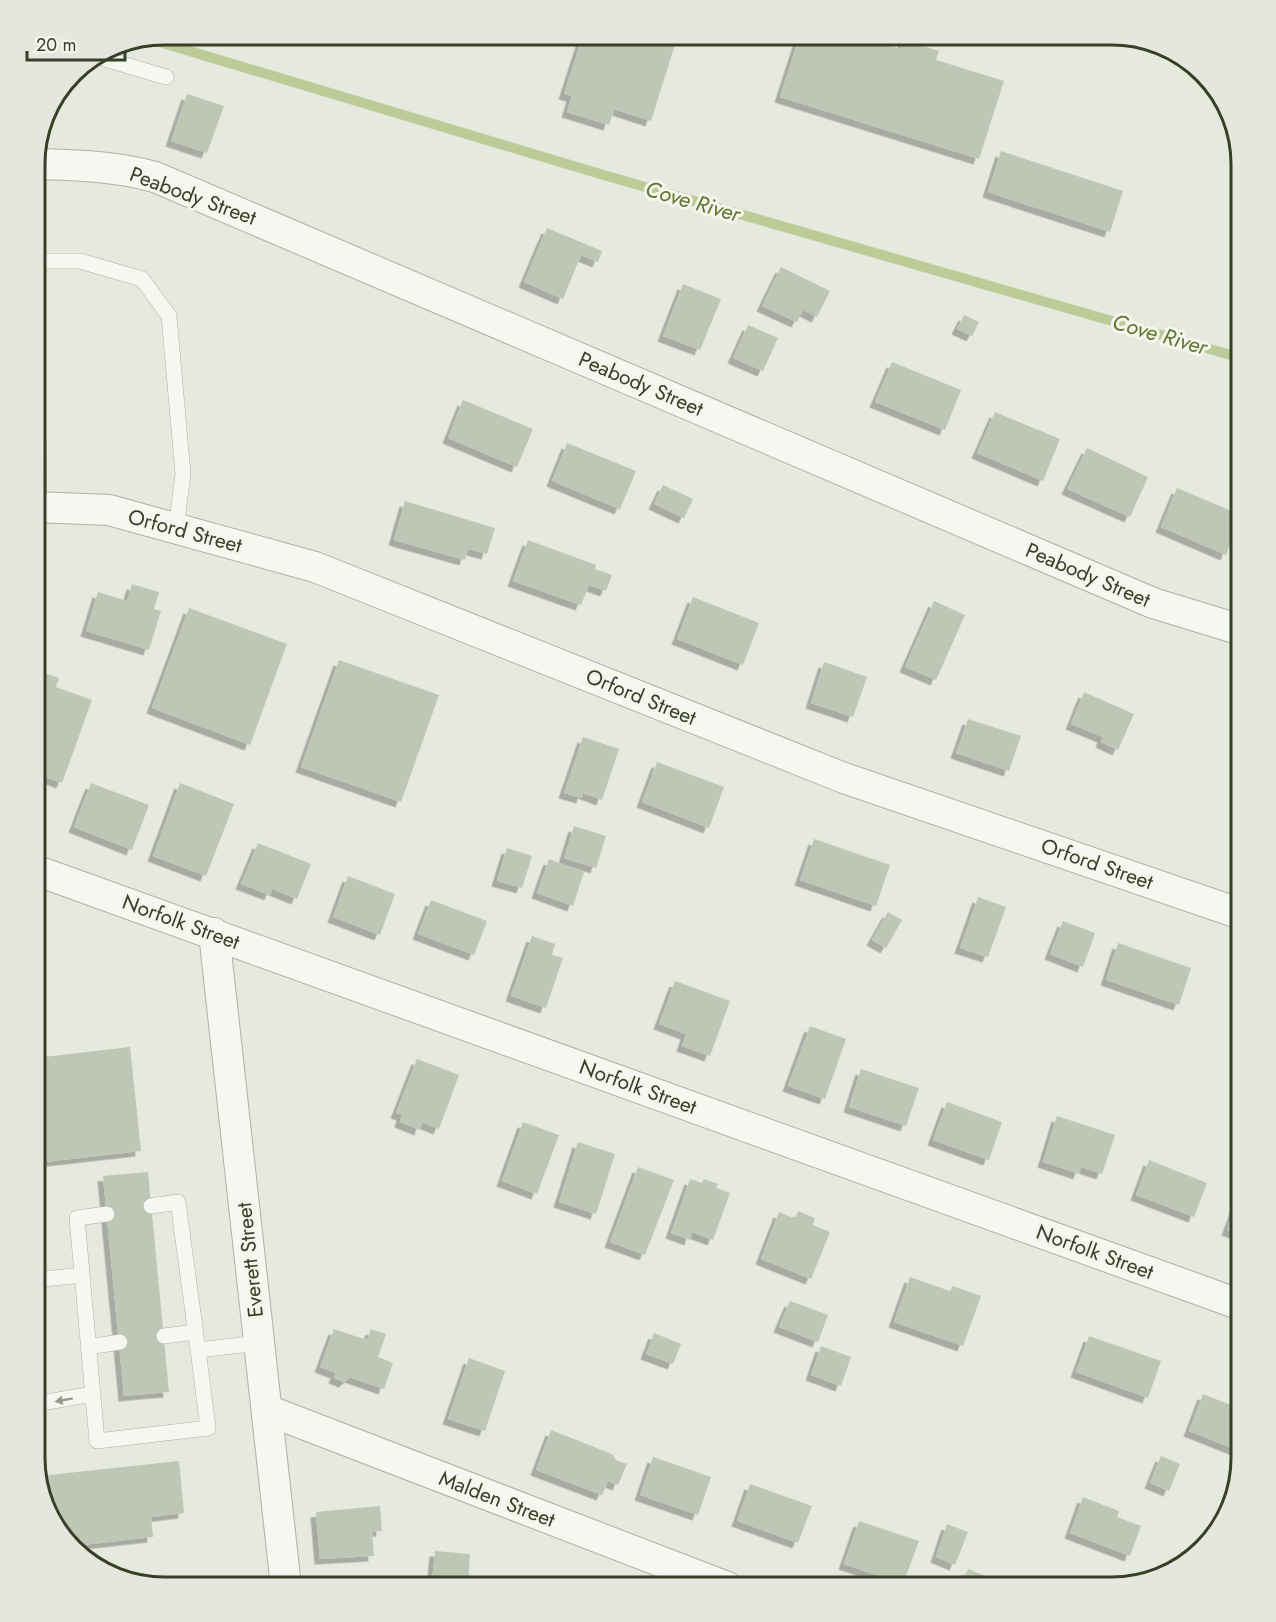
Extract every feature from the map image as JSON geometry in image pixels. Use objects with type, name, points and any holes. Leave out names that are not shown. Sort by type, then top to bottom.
[{"type":"street","name":"Peabody Street","points":[[45,164],[99,166],[154,177],[1153,603],[1231,627]]},
{"type":"street","name":"Orford Street","points":[[45,507],[109,510],[315,567],[844,778],[1231,910]]},
{"type":"street","name":"Norfolk Street","points":[[45,874],[1231,1301]]},
{"type":"street","name":"Everett Street","points":[[214,933],[285,1577]]},
{"type":"street","name":"Malden Street","points":[[267,1410],[668,1576]]},
{"type":"lane","points":[[107,59],[166,77]]},
{"type":"lane","points":[[45,261],[80,261],[142,279],[170,316],[183,474],[176,529]]},
{"type":"lane","points":[[107,1214],[77,1218],[97,1441],[208,1428],[178,1203],[151,1206]]},
{"type":"lane","points":[[45,1279],[82,1275]]},
{"type":"lane","points":[[164,1336],[195,1332]]},
{"type":"lane","points":[[88,1347],[120,1342]]},
{"type":"lane","points":[[198,1350],[259,1343]]},
{"type":"lane","points":[[45,1402],[93,1394]]},
{"type":"building","points":[[580,45],[675,45],[651,121],[614,109],[609,125],[567,112],[572,96],[564,94]]},
{"type":"building","points":[[797,45],[888,45],[901,49],[902,45],[920,45],[939,51],[936,60],[1004,81],[979,159],[780,97]]},
{"type":"building","points":[[187,94],[224,106],[207,153],[171,141]]},
{"type":"building","points":[[1001,151],[1123,191],[1110,232],[988,192]]},
{"type":"building","points":[[547,228],[602,251],[598,262],[581,255],[563,299],[524,282]]},
{"type":"building","points":[[781,267],[830,291],[817,317],[803,310],[797,322],[762,306]]},
{"type":"building","points":[[683,284],[721,299],[700,350],[663,336]]},
{"type":"building","points":[[964,315],[979,322],[972,336],[957,329]]},
{"type":"building","points":[[748,325],[778,338],[763,371],[733,358]]},
{"type":"building","points":[[892,362],[961,390],[945,430],[875,402]]},
{"type":"building","points":[[463,400],[533,429],[517,467],[448,438]]},
{"type":"building","points":[[995,412],[1060,439],[1043,481],[977,453]]},
{"type":"building","points":[[567,443],[636,471],[620,509],[552,481]]},
{"type":"building","points":[[1087,448],[1148,477],[1130,517],[1067,489]]},
{"type":"building","points":[[663,485],[693,499],[684,518],[654,504]]},
{"type":"building","points":[[1177,488],[1231,511],[1231,542],[1226,555],[1161,527]]},
{"type":"building","points":[[405,501],[495,528],[487,554],[468,549],[465,560],[394,540]]},
{"type":"building","points":[[528,540],[596,565],[595,569],[612,575],[606,591],[589,585],[581,605],[513,581]]},
{"type":"building","points":[[132,584],[159,592],[154,609],[161,611],[149,650],[86,631],[98,592],[127,601]]},
{"type":"building","points":[[693,597],[759,623],[743,665],[677,639]]},
{"type":"building","points":[[934,601],[965,615],[936,680],[905,667]]},
{"type":"building","points":[[189,608],[287,644],[250,745],[152,708]]},
{"type":"building","points":[[339,660],[439,695],[401,802],[301,767]]},
{"type":"building","points":[[824,662],[867,677],[853,717],[811,703]]},
{"type":"building","points":[[45,673],[59,678],[56,687],[92,700],[62,783],[45,777]]},
{"type":"building","points":[[1084,692],[1134,714],[1118,750],[1101,742],[1103,737],[1071,724]]},
{"type":"building","points":[[968,719],[1021,736],[1009,771],[956,753]]},
{"type":"building","points":[[583,737],[619,749],[602,800],[583,793],[582,798],[564,793]]},
{"type":"building","points":[[657,762],[724,787],[709,828],[642,802]]},
{"type":"building","points":[[91,783],[149,805],[132,850],[74,827]]},
{"type":"building","points":[[180,783],[234,804],[206,876],[153,856]]},
{"type":"building","points":[[574,826],[606,836],[596,868],[564,858]]},
{"type":"building","points":[[814,839],[890,865],[876,906],[800,880]]},
{"type":"building","points":[[258,843],[311,864],[297,899],[272,889],[270,895],[241,884]]},
{"type":"building","points":[[507,848],[532,856],[522,888],[497,881]]},
{"type":"building","points":[[549,859],[584,872],[573,906],[537,893]]},
{"type":"building","points":[[348,876],[395,894],[380,935],[333,917]]},
{"type":"building","points":[[978,897],[1006,907],[988,957],[960,948]]},
{"type":"building","points":[[431,900],[487,921],[474,955],[418,934]]},
{"type":"building","points":[[888,912],[902,920],[886,948],[872,940]]},
{"type":"building","points":[[1063,921],[1095,933],[1083,967],[1050,954]]},
{"type":"building","points":[[532,936],[555,944],[552,955],[563,958],[546,1008],[511,996]]},
{"type":"building","points":[[1118,943],[1191,968],[1179,1005],[1106,980]]},
{"type":"building","points":[[675,981],[730,1001],[710,1056],[682,1046],[686,1034],[659,1024]]},
{"type":"building","points":[[810,1026],[846,1039],[825,1099],[788,1086]]},
{"type":"building","points":[[130,1047],[141,1151],[45,1162],[45,1057]]},
{"type":"building","points":[[417,1059],[459,1075],[439,1129],[422,1122],[420,1130],[400,1122],[402,1115],[396,1113]]},
{"type":"building","points":[[861,1069],[919,1088],[906,1126],[849,1107]]},
{"type":"building","points":[[947,1102],[1002,1122],[989,1160],[933,1140]]},
{"type":"building","points":[[1057,1116],[1115,1135],[1102,1174],[1081,1167],[1079,1174],[1043,1162]]},
{"type":"building","points":[[523,1122],[559,1135],[537,1194],[502,1181]]},
{"type":"building","points":[[578,1142],[615,1154],[596,1214],[559,1202]]},
{"type":"building","points":[[1149,1160],[1207,1183],[1194,1217],[1136,1195]]},
{"type":"building","points":[[638,1167],[674,1180],[645,1255],[610,1242]]},
{"type":"building","points":[[148,1172],[169,1392],[124,1396],[103,1176]]},
{"type":"building","points":[[690,1179],[702,1183],[704,1179],[718,1184],[716,1188],[730,1193],[713,1240],[692,1232],[690,1240],[671,1233]]},
{"type":"building","points":[[798,1211],[815,1218],[813,1225],[830,1232],[811,1279],[761,1259],[779,1212],[795,1219]]},
{"type":"building","points":[[1231,1219],[1231,1231],[1227,1230]]},
{"type":"building","points":[[910,1277],[950,1291],[953,1286],[981,1296],[963,1346],[894,1322]]},
{"type":"building","points":[[790,1301],[828,1315],[818,1342],[779,1327]]},
{"type":"building","points":[[334,1329],[367,1340],[371,1329],[386,1334],[378,1357],[393,1363],[384,1389],[350,1377],[344,1382],[334,1378],[336,1373],[320,1367]]},
{"type":"building","points":[[654,1333],[681,1344],[673,1364],[646,1354]]},
{"type":"building","points":[[1089,1336],[1161,1361],[1148,1398],[1076,1372]]},
{"type":"building","points":[[821,1346],[851,1357],[841,1386],[811,1375]]},
{"type":"building","points":[[469,1358],[505,1371],[485,1431],[448,1419]]},
{"type":"building","points":[[1203,1394],[1231,1405],[1231,1448],[1189,1431]]},
{"type":"building","points":[[551,1430],[612,1454],[616,1460],[627,1464],[618,1485],[608,1481],[602,1495],[536,1470]]},
{"type":"building","points":[[1161,1456],[1180,1464],[1169,1491],[1150,1483]]},
{"type":"building","points":[[653,1457],[711,1477],[698,1515],[640,1495]]},
{"type":"building","points":[[179,1461],[184,1513],[151,1517],[153,1537],[82,1545],[57,1511],[46,1475]]},
{"type":"building","points":[[750,1484],[812,1506],[798,1543],[737,1521]]},
{"type":"building","points":[[1083,1497],[1119,1511],[1117,1517],[1141,1526],[1130,1556],[1070,1533]]},
{"type":"building","points":[[380,1506],[382,1531],[372,1532],[374,1556],[320,1559],[316,1512]]},
{"type":"building","points":[[859,1521],[919,1541],[906,1577],[882,1577],[844,1564]]},
{"type":"building","points":[[947,1524],[968,1532],[955,1565],[936,1557]]},
{"type":"building","points":[[435,1551],[470,1554],[469,1577],[433,1577]]},
{"type":"building","points":[[968,1569],[988,1577],[964,1577]]},
{"type":"waterway","name":"Cove River","points":[[169,45],[607,176],[1231,355]]}]
